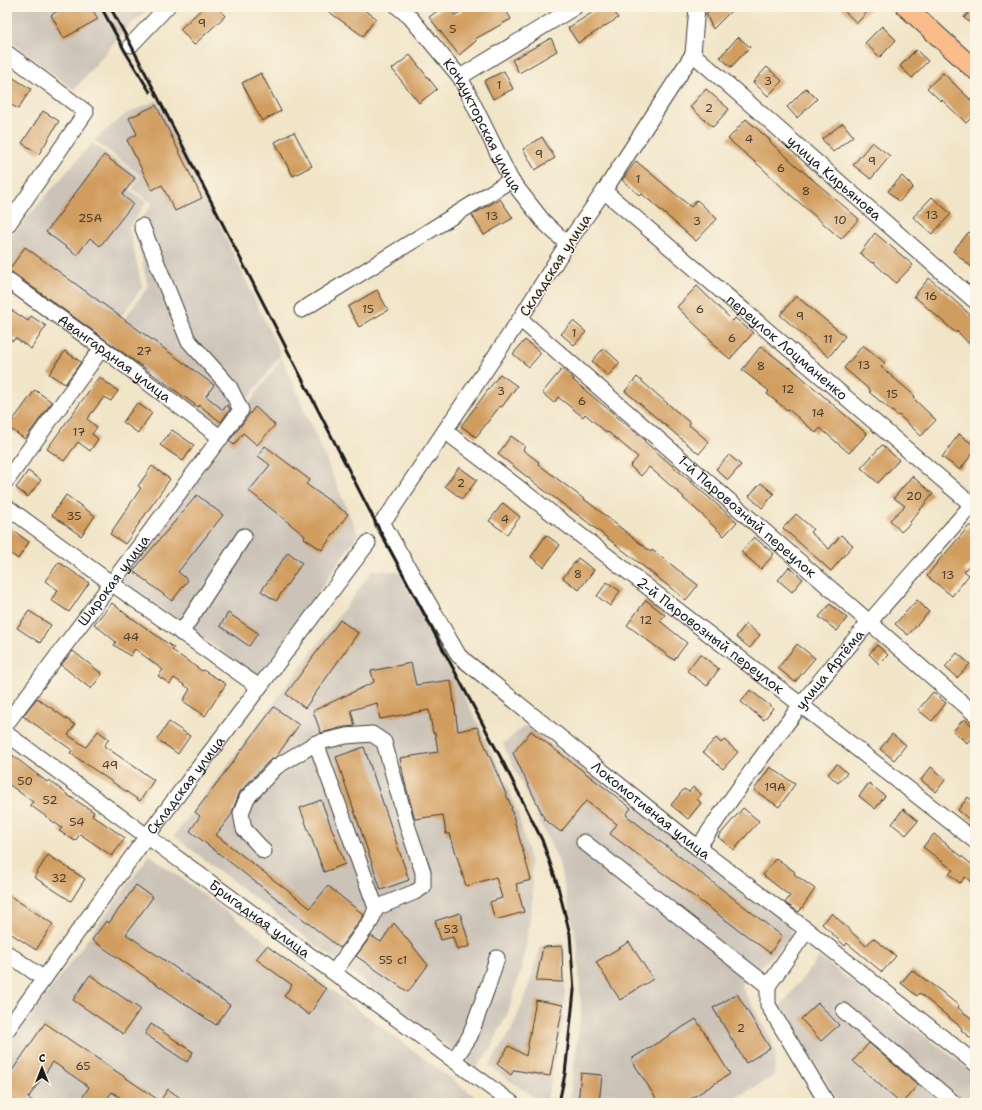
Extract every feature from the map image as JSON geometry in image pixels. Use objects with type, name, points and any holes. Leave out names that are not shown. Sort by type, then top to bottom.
[{"type":"main road","points":[[906,7],[975,70]]},
{"type":"street","points":[[131,45],[167,7]]},
{"type":"street","name":"Кондукторская улица","points":[[398,7],[410,12],[460,77],[511,180],[543,221],[567,244]]},
{"type":"street","points":[[460,77],[575,7]]},
{"type":"street","name":"Складская улица","points":[[390,514],[520,319],[567,244],[693,54],[697,7]]},
{"type":"street","points":[[7,54],[86,112],[7,226]]},
{"type":"street","name":"улица Кирьянова","points":[[693,54],[975,301]]},
{"type":"street","points":[[302,310],[511,180]]},
{"type":"street","name":"переулок Лоцманенко","points":[[604,190],[973,503]]},
{"type":"street","name":"Широкая улица","points":[[7,723],[241,410],[228,386],[188,340],[142,226]]},
{"type":"street","name":"Авангардная улица","points":[[7,280],[102,348],[220,438]]},
{"type":"street","name":"1-й Паровозный переулок","points":[[520,319],[975,714]]},
{"type":"street","points":[[7,480],[102,348]]},
{"type":"street","name":"2-й Паровозный переулок","points":[[445,431],[975,841]]},
{"type":"street","name":"улица Артёма","points":[[698,848],[720,815],[801,705],[869,623],[973,503]]},
{"type":"street","points":[[7,507],[111,583],[259,687]]},
{"type":"street","name":"Локомотивная улица","points":[[390,514],[382,522],[459,656],[698,848],[807,930],[975,1062]]},
{"type":"street","points":[[181,632],[244,536]]},
{"type":"street","name":"Складская улица","points":[[7,1030],[147,836],[368,543]]},
{"type":"street","name":"Бригадная улица","points":[[7,734],[512,1103]]},
{"type":"street","points":[[264,851],[244,828],[241,813],[247,798],[276,767],[316,743],[346,736],[372,734],[384,742],[408,828],[423,872],[423,887],[415,892],[376,908]]},
{"type":"street","points":[[316,743],[376,908],[371,921],[334,972]]},
{"type":"street","points":[[584,842],[768,986]]},
{"type":"street","points":[[807,930],[768,986],[768,1005],[827,1103]]},
{"type":"street","points":[[7,953],[44,979]]},
{"type":"street","points":[[454,1060],[470,1036],[497,958]]},
{"type":"street","points":[[844,1011],[954,1103]]},
{"type":"shaded area","points":[[7,7],[150,7],[125,30],[74,90],[7,39]]},
{"type":"shaded area","points":[[157,100],[206,196],[281,355],[223,432],[106,343],[148,287],[135,229],[152,203],[133,189],[141,176],[94,140],[126,114]]},
{"type":"shaded area","points":[[92,143],[139,177],[130,190],[147,202],[129,227],[142,287],[104,341],[7,270],[7,240]]},
{"type":"shaded area","points":[[282,358],[358,534],[260,678],[121,580]]},
{"type":"shaded area","points":[[373,570],[399,572],[502,772],[518,814],[531,864],[533,898],[524,959],[509,1010],[491,1049],[476,1068],[174,836]]},
{"type":"shaded area","points":[[526,725],[790,924],[792,937],[741,985],[776,1049],[774,1076],[727,1103],[569,1103],[581,1011],[578,948],[558,860],[503,744]]},
{"type":"shaded area","points":[[150,855],[484,1103],[7,1103],[7,1048]]},
{"type":"shaded area","points":[[564,944],[565,999],[563,1022],[549,1091],[545,1103],[542,1103],[489,1066],[511,1031],[528,989],[540,946]]},
{"type":"shaded area","points":[[819,957],[975,1074],[975,1103],[839,1103],[781,1006]]},
{"type":"building","points":[[65,7],[91,7],[98,19],[64,38],[51,15]]},
{"type":"building","points":[[204,7],[217,7],[225,16],[194,45],[180,29]]},
{"type":"building","points":[[322,7],[360,7],[376,18],[363,36]]},
{"type":"building","points":[[443,7],[449,7],[455,15],[469,7],[504,7],[511,19],[475,39],[476,41],[459,55],[429,17]]},
{"type":"building","points":[[601,7],[612,7],[618,18],[578,43],[568,28]]},
{"type":"building","points":[[713,7],[735,7],[713,29],[706,14]]},
{"type":"building","points":[[840,7],[872,7],[857,23]]},
{"type":"building","points":[[973,7],[975,7],[975,26],[964,18]]},
{"type":"building","points":[[882,26],[896,40],[880,57],[865,43]]},
{"type":"building","points":[[738,37],[750,47],[731,67],[720,57]]},
{"type":"building","points":[[551,38],[557,51],[519,73],[512,60]]},
{"type":"building","points":[[916,50],[928,61],[912,78],[900,66]]},
{"type":"building","points":[[410,55],[437,89],[419,103],[392,69]]},
{"type":"building","points":[[767,67],[782,81],[768,96],[753,82]]},
{"type":"building","points":[[504,71],[513,89],[493,99],[484,81]]},
{"type":"building","points":[[261,73],[281,111],[262,121],[242,83]]},
{"type":"building","points":[[943,73],[975,104],[975,114],[966,123],[927,88]]},
{"type":"building","points":[[7,74],[31,89],[18,109],[7,102]]},
{"type":"building","points":[[806,88],[817,99],[797,118],[787,107]]},
{"type":"building","points":[[706,89],[729,109],[713,127],[690,107]]},
{"type":"building","points":[[156,105],[202,198],[175,211],[162,185],[152,190],[127,140],[137,134],[129,118]]},
{"type":"building","points":[[43,111],[59,121],[39,154],[22,143]]},
{"type":"building","points":[[746,119],[799,168],[859,219],[841,239],[728,139]]},
{"type":"building","points":[[843,123],[853,136],[833,152],[822,139]]},
{"type":"building","points":[[294,132],[312,166],[293,176],[275,142]]},
{"type":"building","points":[[542,137],[555,158],[535,170],[523,149]]},
{"type":"building","points":[[872,142],[890,156],[871,179],[853,165]]},
{"type":"building","points":[[104,155],[135,178],[122,195],[133,204],[100,246],[90,238],[77,255],[46,232]]},
{"type":"building","points":[[636,161],[691,207],[697,200],[717,219],[696,241],[642,194],[640,196],[622,180]]},
{"type":"building","points":[[902,176],[913,187],[899,202],[888,191]]},
{"type":"building","points":[[932,197],[951,214],[932,234],[913,217]]},
{"type":"building","points":[[500,199],[513,218],[484,235],[472,215]]},
{"type":"building","points":[[969,232],[975,237],[975,270],[953,251]]},
{"type":"building","points":[[875,233],[913,265],[896,283],[873,262],[872,263],[860,253]]},
{"type":"building","points":[[25,247],[214,385],[206,396],[223,410],[227,405],[230,409],[221,422],[199,405],[198,407],[9,270]]},
{"type":"building","points":[[929,278],[975,319],[975,350],[957,331],[956,333],[914,296]]},
{"type":"building","points":[[697,286],[733,321],[735,318],[753,333],[730,359],[712,344],[713,342],[677,307]]},
{"type":"building","points":[[377,290],[388,310],[359,327],[348,307]]},
{"type":"building","points":[[796,296],[845,336],[829,357],[780,315]]},
{"type":"building","points":[[7,307],[28,321],[31,316],[46,326],[31,349],[15,338],[13,341],[7,338]]},
{"type":"building","points":[[573,321],[586,332],[574,345],[561,334]]},
{"type":"building","points":[[525,340],[541,353],[529,367],[513,354]]},
{"type":"building","points":[[863,345],[885,363],[881,367],[915,396],[913,398],[936,420],[921,436],[899,415],[898,416],[869,392],[871,391],[844,368]]},
{"type":"building","points":[[761,346],[789,368],[790,367],[867,434],[849,453],[820,428],[816,433],[788,409],[787,410],[767,394],[769,391],[742,370]]},
{"type":"building","points":[[604,348],[620,363],[608,376],[592,361]]},
{"type":"building","points":[[65,351],[81,362],[65,384],[49,374]]},
{"type":"building","points":[[562,369],[737,522],[724,536],[683,498],[684,497],[649,467],[641,476],[630,466],[638,457],[608,432],[607,433],[585,414],[583,417],[558,397],[554,403],[542,393]]},
{"type":"building","points":[[500,374],[517,386],[502,407],[500,406],[476,437],[461,426]]},
{"type":"building","points":[[99,377],[118,391],[111,401],[104,397],[87,419],[97,427],[92,434],[98,439],[90,451],[78,442],[64,461],[47,449]]},
{"type":"building","points":[[637,377],[690,423],[689,425],[709,442],[699,454],[625,391]]},
{"type":"building","points":[[35,390],[52,402],[25,439],[8,427]]},
{"type":"building","points":[[137,403],[152,413],[138,433],[123,422]]},
{"type":"building","points":[[255,407],[275,425],[257,445],[243,433],[234,445],[229,441]]},
{"type":"building","points":[[172,430],[194,445],[183,461],[160,445]]},
{"type":"building","points":[[959,434],[975,446],[975,450],[960,470],[942,457]]},
{"type":"building","points":[[511,436],[525,446],[523,450],[539,462],[538,464],[651,552],[652,550],[698,585],[686,600],[498,454]]},
{"type":"building","points":[[882,445],[899,460],[878,483],[861,468]]},
{"type":"building","points":[[265,446],[310,480],[306,484],[348,514],[322,550],[304,538],[305,536],[249,491],[270,465],[258,456]]},
{"type":"building","points":[[729,455],[741,465],[728,480],[716,469]]},
{"type":"building","points":[[152,466],[170,479],[125,544],[110,534],[141,488],[138,486]]},
{"type":"building","points":[[459,467],[477,480],[462,499],[445,486]]},
{"type":"building","points":[[28,471],[41,480],[28,497],[16,488]]},
{"type":"building","points":[[912,476],[933,494],[910,522],[911,523],[901,532],[890,520],[905,506],[894,498]]},
{"type":"building","points":[[761,483],[774,494],[762,508],[749,496]]},
{"type":"building","points":[[66,495],[95,516],[81,536],[52,515]]},
{"type":"building","points":[[197,495],[223,515],[178,572],[188,580],[172,601],[133,571]]},
{"type":"building","points":[[503,503],[520,517],[507,534],[489,521]]},
{"type":"building","points":[[796,514],[813,529],[810,532],[829,549],[841,535],[853,545],[831,571],[783,528]]},
{"type":"building","points":[[970,525],[975,530],[975,559],[964,571],[969,575],[952,596],[927,576],[943,555]]},
{"type":"building","points":[[7,526],[29,542],[18,559],[7,551]]},
{"type":"building","points":[[546,535],[560,545],[544,567],[531,557]]},
{"type":"building","points":[[754,537],[774,554],[761,569],[741,552]]},
{"type":"building","points":[[288,552],[302,563],[276,601],[261,591]]},
{"type":"building","points":[[578,558],[594,570],[579,590],[563,578]]},
{"type":"building","points":[[59,562],[89,583],[69,612],[51,600],[58,590],[45,581]]},
{"type":"building","points":[[789,567],[803,579],[792,592],[778,580]]},
{"type":"building","points":[[607,582],[620,591],[610,606],[597,596]]},
{"type":"building","points":[[646,600],[665,615],[660,621],[687,643],[674,660],[627,625]]},
{"type":"building","points":[[917,600],[929,612],[908,635],[895,624]]},
{"type":"building","points":[[112,603],[132,619],[174,648],[172,650],[202,671],[203,670],[226,684],[205,716],[183,701],[190,689],[174,678],[170,684],[158,676],[163,670],[135,649],[130,656],[114,645],[116,642],[94,624]]},
{"type":"building","points":[[830,604],[847,618],[837,631],[819,617]]},
{"type":"building","points":[[29,611],[51,625],[40,643],[17,628]]},
{"type":"building","points":[[228,613],[258,633],[249,646],[220,626]]},
{"type":"building","points":[[340,620],[358,633],[305,708],[286,694]]},
{"type":"building","points":[[746,624],[760,635],[750,648],[736,637]]},
{"type":"building","points":[[797,644],[815,658],[795,682],[778,668]]},
{"type":"building","points":[[877,645],[888,655],[879,664],[869,654]]},
{"type":"building","points":[[73,651],[102,674],[91,689],[61,665]]},
{"type":"building","points":[[957,653],[970,664],[957,678],[945,667]]},
{"type":"building","points":[[700,654],[719,669],[707,686],[687,671]]},
{"type":"building","points":[[411,663],[416,685],[451,680],[458,731],[477,727],[512,808],[531,880],[516,884],[524,912],[495,920],[490,902],[502,898],[496,877],[466,886],[450,834],[446,834],[443,815],[415,819],[400,758],[438,752],[429,710],[380,719],[377,703],[351,710],[355,726],[344,727],[321,733],[313,711],[374,682],[371,671]]},
{"type":"building","points":[[750,690],[773,708],[764,720],[741,702]]},
{"type":"building","points":[[933,692],[946,703],[932,721],[918,710]]},
{"type":"building","points":[[37,698],[75,725],[68,735],[86,747],[98,731],[109,739],[104,746],[154,780],[140,801],[70,753],[72,750],[23,716]]},
{"type":"building","points":[[274,707],[299,725],[276,757],[269,761],[240,792],[232,814],[216,835],[310,908],[328,886],[364,915],[340,948],[190,831],[200,816],[195,812]]},
{"type":"building","points":[[964,719],[975,728],[975,733],[967,743],[953,731]]},
{"type":"building","points":[[169,722],[190,736],[178,754],[157,739]]},
{"type":"building","points":[[531,731],[631,808],[626,815],[782,936],[770,953],[610,834],[617,824],[586,801],[561,832],[545,820],[513,753]]},
{"type":"building","points":[[892,734],[906,745],[894,760],[880,749]]},
{"type":"building","points":[[716,738],[721,743],[724,740],[738,752],[723,769],[703,752]]},
{"type":"building","points":[[364,747],[409,880],[381,890],[336,757]]},
{"type":"building","points":[[7,751],[47,782],[49,780],[69,796],[94,812],[92,815],[125,838],[112,856],[80,834],[75,841],[59,831],[62,828],[30,805],[33,802],[7,783]]},
{"type":"building","points":[[837,764],[847,773],[838,783],[828,774]]},
{"type":"building","points":[[770,767],[795,784],[779,807],[754,790]]},
{"type":"building","points":[[931,767],[946,779],[936,792],[921,780]]},
{"type":"building","points":[[869,783],[885,796],[875,809],[859,796]]},
{"type":"building","points":[[693,787],[701,794],[697,799],[701,803],[688,819],[671,805],[684,789],[689,792]]},
{"type":"building","points":[[968,797],[975,803],[975,824],[958,810]]},
{"type":"building","points":[[321,800],[345,864],[324,872],[300,808]]},
{"type":"building","points":[[743,808],[759,821],[734,850],[718,837]]},
{"type":"building","points":[[903,809],[918,821],[906,835],[892,824]]},
{"type":"building","points":[[934,834],[975,867],[975,885],[965,877],[960,883],[949,874],[953,870],[923,847]]},
{"type":"building","points":[[48,855],[85,879],[71,901],[34,877]]},
{"type":"building","points":[[776,858],[795,872],[794,874],[815,889],[799,912],[785,903],[790,896],[763,875]]},
{"type":"building","points":[[136,885],[153,897],[126,934],[230,1005],[216,1025],[92,940],[106,921],[109,923]]},
{"type":"building","points":[[7,894],[53,924],[36,950],[7,931]]},
{"type":"building","points":[[460,913],[470,946],[457,950],[453,937],[441,940],[435,921]]},
{"type":"building","points":[[832,913],[866,946],[873,938],[896,956],[882,972],[847,943],[845,946],[822,924]]},
{"type":"building","points":[[394,923],[428,965],[408,992],[356,956],[371,936],[381,942]]},
{"type":"building","points":[[629,942],[653,979],[620,1000],[596,962]]},
{"type":"building","points":[[267,946],[326,989],[309,1015],[284,996],[292,985],[256,959]]},
{"type":"building","points":[[562,946],[563,982],[536,981],[543,947]]},
{"type":"building","points":[[912,970],[942,992],[959,1006],[958,1008],[975,1021],[975,1042],[961,1030],[962,1028],[919,993],[917,996],[901,983]]},
{"type":"building","points":[[90,975],[140,1009],[123,1034],[73,1000]]},
{"type":"building","points":[[737,994],[770,1048],[746,1063],[713,1008]]},
{"type":"building","points":[[536,1000],[563,1005],[550,1076],[514,1070],[511,1075],[497,1064],[509,1046],[526,1056]]},
{"type":"building","points":[[818,1003],[839,1025],[821,1041],[801,1019]]},
{"type":"building","points":[[696,1019],[730,1074],[684,1103],[659,1103],[631,1059]]},
{"type":"building","points":[[45,1023],[160,1101],[168,1089],[187,1103],[128,1103],[112,1092],[104,1103],[79,1103],[89,1087],[53,1062],[28,1098],[36,1103],[7,1103],[7,1078]]},
{"type":"building","points":[[151,1024],[193,1052],[187,1062],[145,1034]]},
{"type":"building","points":[[869,1043],[918,1085],[902,1103],[900,1103],[853,1061]]},
{"type":"building","points":[[581,1073],[602,1075],[599,1103],[578,1103]]},
{"type":"railway","points":[[101,7],[126,53],[150,92]]},
{"type":"railway","points":[[110,7],[131,45],[379,529],[503,762],[542,840],[557,883],[570,934],[574,991],[565,1074],[559,1103]]}]
